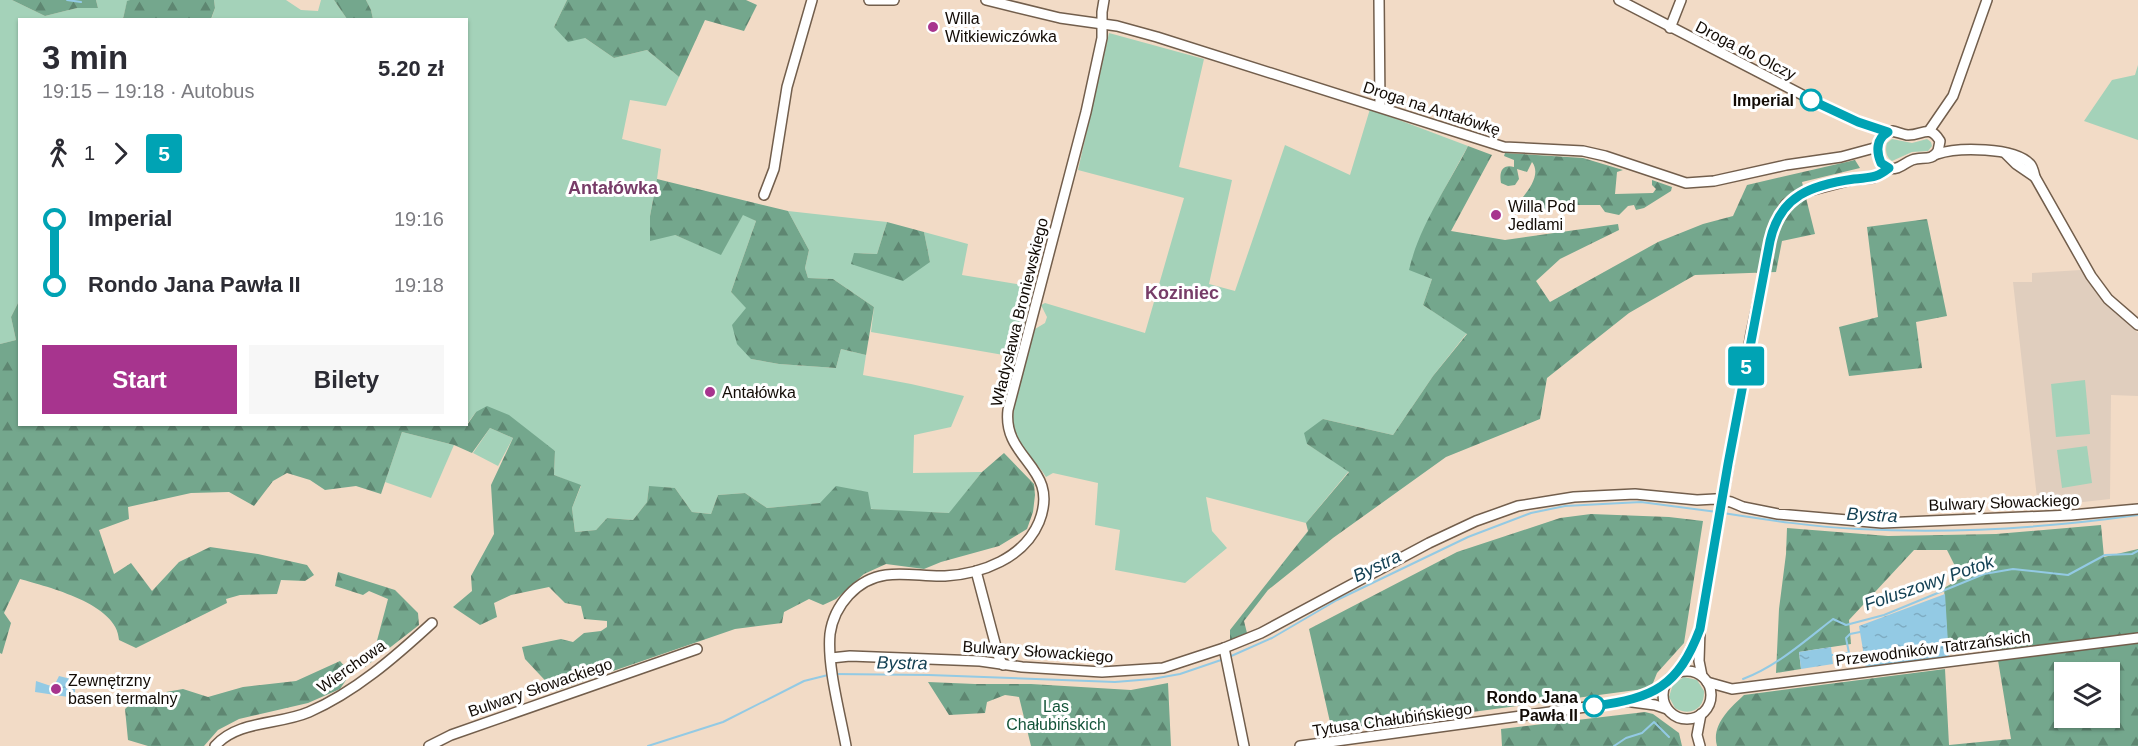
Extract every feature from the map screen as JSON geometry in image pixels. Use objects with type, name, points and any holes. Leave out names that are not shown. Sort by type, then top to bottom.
[{"type":"street","points":[[765,195],[774,169],[788,87],[812,0]]},
{"type":"street","points":[[869,0],[894,0]]},
{"type":"street","points":[[986,0],[1060,18],[1104,24]]},
{"type":"street","name":"Władysława Broniewskiego","points":[[846,746],[834,683],[830,633],[835,614],[847,598],[862,584],[887,575],[945,576],[976,571],[999,563],[1020,550],[1035,529],[1043,508],[1042,484],[1035,470],[1011,437],[1008,428],[1008,410],[1086,112],[1101,44],[1104,0]]},
{"type":"street","points":[[1379,0],[1380,106]]},
{"type":"street","name":"Droga do Olczy","points":[[1619,0],[1860,123],[1888,132],[1935,137],[1967,150]]},
{"type":"street","points":[[1670,28],[1681,0]]},
{"type":"street","points":[[1937,154],[1935,137],[1953,96],[1987,0]]},
{"type":"street","name":"Droga na Antałówkę","points":[[1104,24],[1156,37],[1504,147],[1583,151],[1693,183],[1714,181],[1786,165],[1879,151]]},
{"type":"street","name":"Droga do Olczy","points":[[1860,123],[1889,168]]},
{"type":"street","points":[[1861,179],[1870,174],[1888,132]]},
{"type":"street","points":[[1710,702],[1710,692],[1699,661],[1700,629],[1751,334],[1771,236],[1786,204],[1802,194],[1830,184],[1873,178],[1889,168],[1897,169],[1912,160],[1932,158],[1937,154],[1990,150],[2006,154],[2035,177],[2091,276],[2108,299],[2138,325]]},
{"type":"street","name":"Bulwary Słowackiego","points":[[832,662],[880,657],[980,661],[1003,665],[1102,672],[1163,668],[1224,650],[1282,622],[1429,543],[1507,510],[1541,502],[1610,495],[1635,495],[1722,502],[1778,513],[1882,523],[2071,515],[2138,509]]},
{"type":"street","points":[[976,571],[999,658],[1003,665]]},
{"type":"street","name":"Wierchowa","points":[[215,746],[233,731],[307,713],[343,694],[432,623]]},
{"type":"street","points":[[1700,629],[1693,647],[1678,672],[1670,677],[1665,685],[1663,696],[1667,709],[1676,716],[1692,718],[1701,714]]},
{"type":"street","name":"Przewodników Tatrzańskich","points":[[1732,689],[2138,638]]},
{"type":"street","name":"Bulwary Słowackiego","points":[[429,746],[451,735],[697,649]]},
{"type":"street","points":[[1224,650],[1244,746]]},
{"type":"street","points":[[1678,672],[1691,671],[1704,679],[1732,689]]},
{"type":"street","name":"Tytusa Chałubińskiego","points":[[1300,746],[1630,701],[1665,685]]},
{"type":"street","points":[[1697,735],[1701,714],[1710,702],[1732,689]]},
{"type":"street","name":"Tytusa Chałubińskiego","points":[[1630,701],[1667,709]]},
{"type":"street","points":[[1683,718],[1697,735],[1700,746]]},
{"type":"shaded area","points":[[2081,270],[2102,300],[2138,333],[2138,396],[2111,395],[2110,499],[2038,507],[2013,282],[2032,282],[2032,273]]},
{"type":"green space","points":[[0,0],[12,0],[45,16],[77,8],[98,8],[96,0],[130,0],[127,2],[123,18],[18,18],[18,303],[11,317],[16,340],[0,344]]},
{"type":"green space","points":[[12,0],[96,0],[98,8],[77,8],[45,16]]},
{"type":"green space","points":[[214,0],[286,0],[301,10],[318,11],[321,0],[334,0],[346,18],[212,18],[215,8]]},
{"type":"green space","points":[[214,0],[215,8],[211,18],[123,18],[127,1]]},
{"type":"green space","points":[[334,0],[366,0],[373,18],[346,18]]},
{"type":"green space","points":[[366,0],[567,0],[554,27],[585,38],[614,58],[647,50],[679,77],[666,106],[630,100],[622,139],[661,149],[650,216],[675,235],[721,254],[743,214],[756,221],[731,292],[747,308],[751,359],[779,364],[836,368],[841,349],[866,355],[863,375],[964,396],[951,427],[914,435],[913,473],[982,472],[950,513],[891,511],[821,503],[767,508],[745,493],[718,495],[711,514],[692,512],[675,488],[649,487],[647,502],[633,520],[607,518],[596,530],[575,532],[572,508],[581,486],[554,475],[555,451],[476,412],[468,423],[468,18],[373,18]]},
{"type":"green space","points":[[567,0],[746,0],[757,5],[744,31],[705,20],[679,77],[647,50],[614,58],[585,38],[568,42],[554,27]]},
{"type":"green space","points":[[1109,33],[1204,59],[1179,167],[1232,180],[1209,284],[1235,291],[1285,145],[1350,175],[1370,109],[1468,146],[1434,208],[1432,279],[1423,305],[1467,333],[1433,376],[1393,435],[1323,419],[1307,444],[1349,471],[1306,523],[1206,497],[1212,531],[1227,548],[1185,583],[1115,570],[1120,530],[1095,525],[1098,483],[1053,473],[1046,477],[1020,443],[1014,430],[1016,396],[1024,365],[1035,329],[1045,323],[1047,317],[1041,305],[1045,303],[1145,333],[1184,198],[1078,170]]},
{"type":"green space","points":[[2138,65],[2138,140],[2084,121],[2112,80],[2135,75]]},
{"type":"green space","points":[[1892,139],[1912,143],[1927,139],[1932,146],[1928,151],[1912,152],[1892,161],[1887,155],[1886,148],[1887,143]]},
{"type":"green space","points":[[1468,146],[1492,155],[1451,231],[1505,240],[1618,224],[1619,230],[1560,259],[1536,281],[1550,302],[1658,242],[1703,224],[1733,216],[1747,185],[1855,160],[1860,168],[1802,182],[1815,234],[1782,241],[1776,272],[1695,275],[1629,313],[1547,378],[1540,419],[1446,457],[1333,538],[1268,590],[1244,621],[1247,633],[1230,640],[1230,630],[1308,531],[1306,523],[1349,472],[1307,444],[1304,433],[1323,419],[1393,435],[1433,376],[1467,334],[1423,305],[1432,279],[1409,270],[1427,222]]},
{"type":"green space","points":[[1505,153],[1583,158],[1623,170],[1617,172],[1615,194],[1653,193],[1656,189],[1652,185],[1652,180],[1672,187],[1671,191],[1644,208],[1636,210],[1634,205],[1628,206],[1619,215],[1605,212],[1600,205],[1559,205],[1548,211],[1535,205],[1526,208],[1519,202],[1532,183],[1535,167],[1532,162],[1527,172],[1517,169],[1519,179],[1515,185],[1508,186],[1501,183],[1502,170],[1510,166],[1514,167],[1514,160],[1504,156]]},
{"type":"green space","points":[[657,179],[788,211],[809,250],[805,268],[808,278],[833,279],[874,307],[866,355],[841,349],[836,368],[779,364],[751,359],[737,344],[732,325],[746,308],[731,292],[756,221],[743,215],[721,255],[675,235],[650,241],[650,216]]},
{"type":"green space","points":[[788,211],[887,222],[877,254],[855,253],[930,262],[924,232],[968,244],[962,275],[1034,287],[1015,357],[871,332],[874,307],[833,279],[808,278],[805,268],[809,250]]},
{"type":"green space","points":[[1927,219],[1947,316],[1916,322],[1922,368],[1849,376],[1839,327],[1878,317],[1867,227]]},
{"type":"green space","points":[[887,222],[924,232],[930,262],[903,281],[851,264],[854,253],[877,254]]},
{"type":"green space","points":[[18,303],[18,426],[468,426],[476,412],[487,406],[509,415],[555,451],[554,475],[581,485],[572,508],[575,532],[596,530],[607,518],[633,520],[647,502],[649,486],[675,488],[692,512],[711,514],[718,495],[745,493],[767,508],[820,503],[836,486],[868,492],[871,509],[949,513],[982,472],[1004,453],[1034,484],[1033,512],[1027,529],[999,546],[924,569],[886,564],[864,574],[836,599],[823,605],[809,599],[784,612],[782,623],[735,629],[555,691],[525,659],[522,647],[561,639],[573,642],[584,633],[601,631],[607,627],[607,621],[584,619],[581,606],[565,603],[549,587],[511,595],[494,603],[497,617],[480,625],[453,607],[472,591],[471,576],[494,534],[491,485],[513,438],[490,428],[472,453],[454,445],[402,432],[381,494],[356,486],[325,490],[310,480],[287,473],[273,481],[254,506],[229,492],[191,493],[128,507],[129,519],[99,530],[114,574],[131,563],[152,591],[179,562],[210,547],[258,554],[307,565],[314,575],[305,581],[281,580],[277,594],[240,595],[226,599],[227,603],[136,648],[119,640],[116,627],[95,607],[63,592],[20,579],[4,613],[11,623],[2,654],[0,653],[0,344],[16,340],[11,317]]},
{"type":"green space","points":[[2085,380],[2090,434],[2056,437],[2051,384]]},
{"type":"green space","points":[[490,428],[513,438],[498,466],[473,453]]},
{"type":"green space","points":[[402,432],[454,445],[431,498],[385,482]]},
{"type":"green space","points":[[2087,446],[2092,483],[2062,488],[2057,450]]},
{"type":"green space","points":[[1591,514],[1669,517],[1703,521],[1684,643],[1657,673],[1651,688],[1332,731],[1309,629],[1457,552],[1560,518]]},
{"type":"green space","points":[[2101,525],[2104,557],[2138,549],[2138,746],[1717,746],[1719,724],[1744,695],[1945,669],[1949,745],[2011,739],[1995,642],[1948,650],[1944,588],[1961,578],[1947,550],[1914,550],[1849,620],[1851,644],[1799,652],[1801,669],[1776,673],[1779,609],[1787,528],[1888,536],[1996,534]]},
{"type":"green space","points":[[338,572],[395,590],[418,613],[419,625],[365,667],[362,661],[374,652],[388,599],[369,591],[363,595],[335,586]]},
{"type":"green space","points":[[340,661],[346,668],[348,677],[340,689],[308,703],[239,719],[218,730],[204,746],[148,746],[128,740],[125,709],[138,697],[183,689],[208,697],[243,687],[296,681]]},
{"type":"green space","points":[[1684,677],[1697,680],[1704,691],[1702,703],[1696,710],[1681,711],[1675,708],[1669,697],[1673,684]]},
{"type":"green space","name":"Las Chałubińskich","points":[[928,682],[1031,684],[1131,690],[1168,683],[1171,746],[1031,746],[1019,697],[1005,695],[987,702],[985,713],[949,715]]},
{"type":"green space","points":[[1645,712],[1653,714],[1679,733],[1682,746],[1502,746],[1501,729]]},
{"type":"water","points":[[1945,594],[1949,659],[1866,668],[1859,626]]},
{"type":"water","points":[[1831,647],[1833,664],[1801,669],[1799,652]]},
{"type":"water","name":"Zewnętrzny basen termalny","points":[[59,676],[75,680],[75,698],[35,692],[36,681],[51,686]]},
{"type":"waterway","points":[[67,0],[81,2]]},
{"type":"waterway","name":"Bystra","points":[[1229,657],[1272,638],[1337,600],[1468,537],[1531,513],[1565,506],[1641,502],[1717,512]]},
{"type":"waterway","name":"Bystra","points":[[1723,513],[1825,527],[1929,531],[2034,526],[2138,515]]},
{"type":"waterway","name":"Foluszowy Potok","points":[[1743,679],[1779,660],[1833,619],[1846,625],[1884,615],[1984,574],[2013,569],[2068,575],[2105,555],[2132,554],[2138,551]]},
{"type":"waterway","points":[[1832,655],[1849,653],[1846,638],[1850,634],[1860,632]]},
{"type":"waterway","name":"Bystra","points":[[834,674],[1115,682],[1180,674],[1224,659]]},
{"type":"waterway","name":"Bystra","points":[[648,746],[723,722],[804,681],[828,675]]},
{"type":"waterway","name":"Foluszowy Potok","points":[[1614,746],[1626,738],[1642,733],[1654,722],[1669,737]]},
{"type":"bus line","name":"5","points":[[1594,706],[1630,701],[1646,696],[1665,685],[1670,677],[1678,672],[1688,656],[1700,629],[1751,334],[1770,241],[1781,211],[1792,199],[1808,191],[1830,184],[1873,178],[1889,168],[1881,163],[1878,150],[1879,140],[1888,132],[1858,122],[1811,100]]},
{"type":"place","name":"Willa Witkiewiczówka","points":[[933,27]]},
{"type":"place","name":"Imperial","points":[[1811,100]]},
{"type":"place","name":"Willa Pod Jedlami","points":[[1496,215]]},
{"type":"place","name":"Antałówka","points":[[710,392]]},
{"type":"place","name":"Zewnętrzny basen termalny","points":[[56,689]]},
{"type":"place","name":"Rondo Jana Pawła II","points":[[1594,706]]},
{"type":"district","name":"Antałówka","points":[[613,188]]},
{"type":"district","name":"Koziniec","points":[[1182,293]]}]
